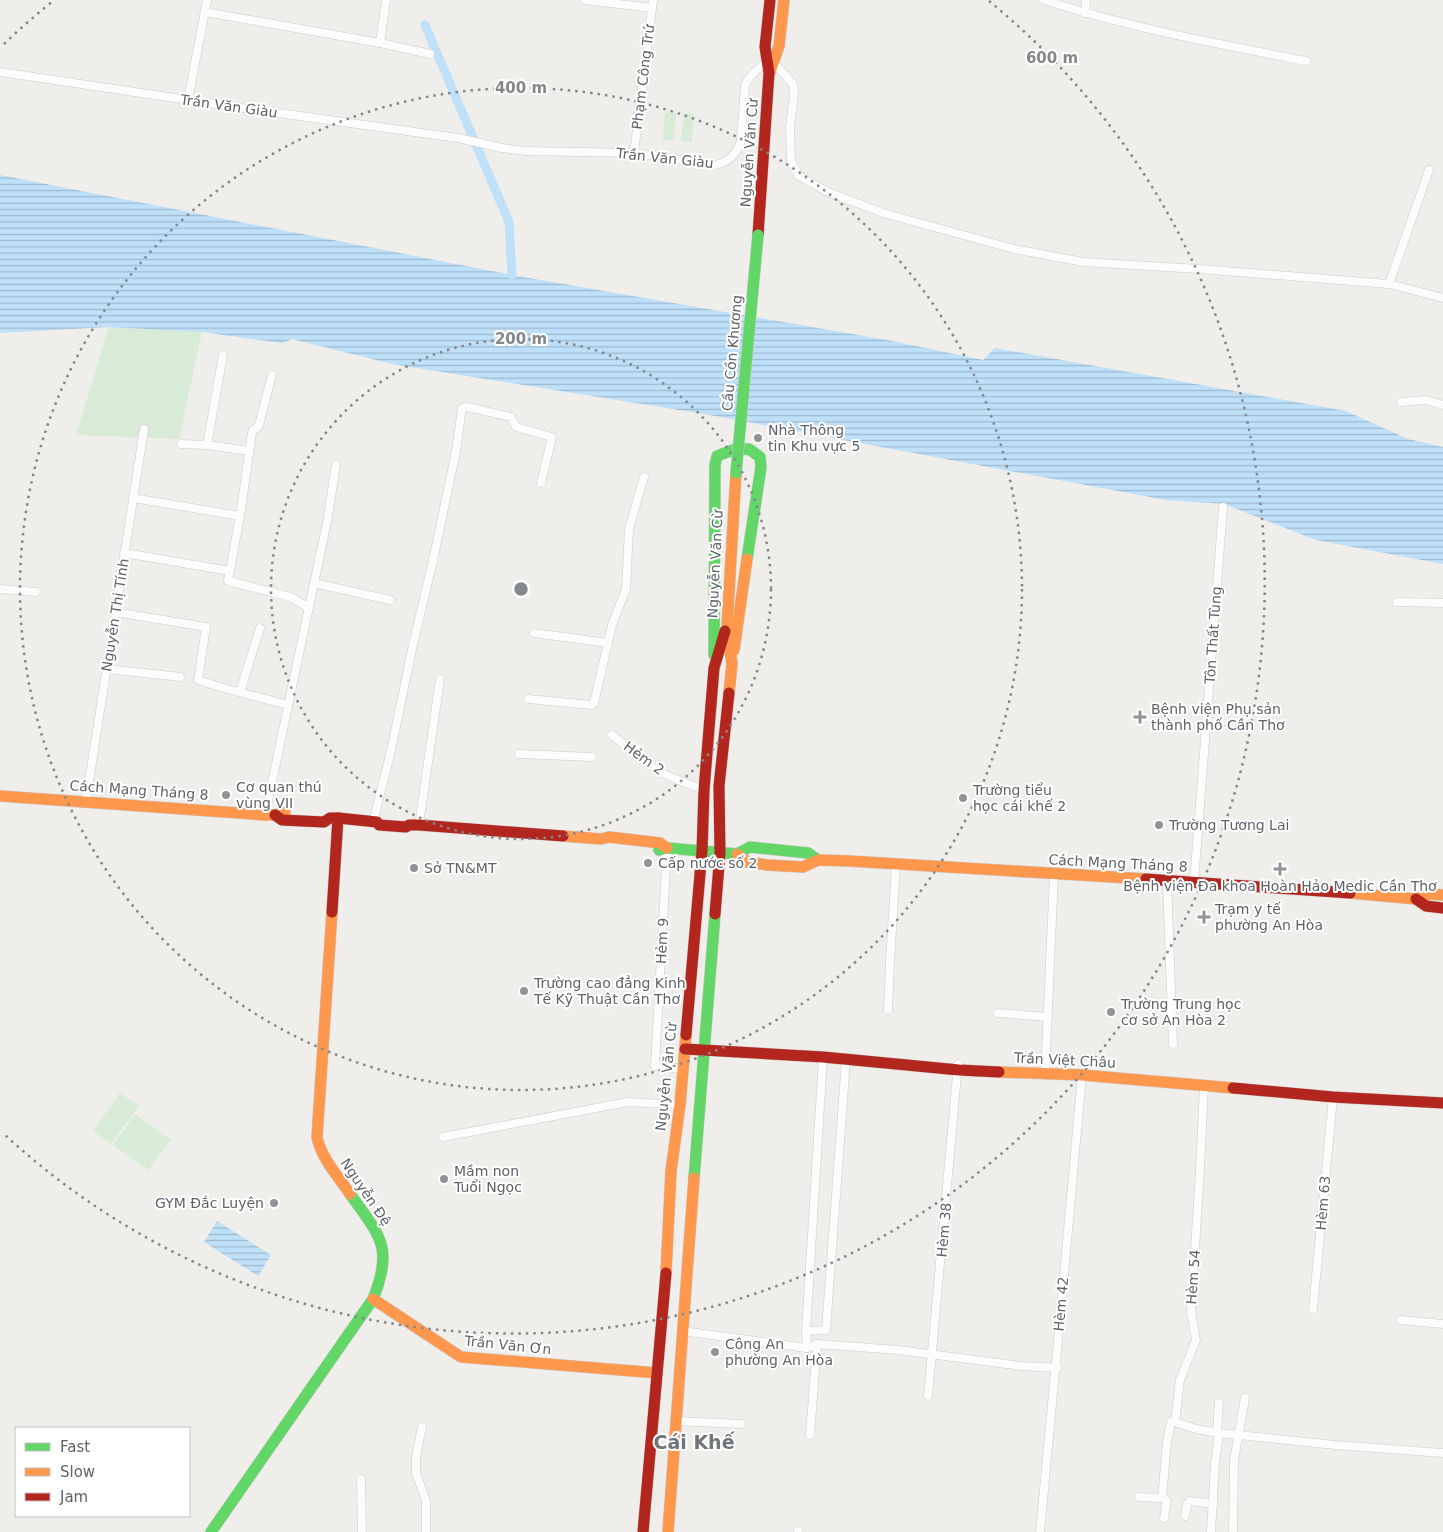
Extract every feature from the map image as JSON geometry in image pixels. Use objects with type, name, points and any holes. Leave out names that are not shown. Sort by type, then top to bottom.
[{"type":"main road","name":"Nguyễn Văn Cừ","points":[[758,235],[770,66],[765,48],[770,0]]},
{"type":"main road","name":"Nguyễn Văn Cừ","points":[[770,66],[779,46],[784,0]]},
{"type":"main road","name":"Cầu Cồn Khương","points":[[736,473],[758,235]]},
{"type":"main road","points":[[714,668],[715,466],[717,456],[733,450],[749,449],[760,457],[761,467],[732,664]]},
{"type":"main road","name":"Nguyễn Văn Cừ","points":[[668,1532],[703,1050],[720,853],[719,786],[732,664],[727,627],[736,473]]},
{"type":"main road","name":"Nguyễn Văn Cừ","points":[[643,1532],[664,1304],[671,1170],[680,1105],[702,851],[704,790],[714,668],[727,627]]},
{"type":"main road","name":"Cách Mạng Tháng 8","points":[[0,796],[270,815],[282,820],[324,822],[334,818],[375,822],[379,825],[388,826],[406,827],[414,825],[600,839],[608,845],[737,854],[746,862],[767,864],[803,866],[818,860],[1288,888],[1416,899],[1430,894],[1443,895]]},
{"type":"main road","name":"Nguyễn Đệ","points":[[210,1532],[373,1299],[384,1267],[382,1242],[377,1232],[323,1155],[317,1137],[334,818]]},
{"type":"main road","name":"Cách Mạng Tháng 8","points":[[1416,899],[1426,906],[1443,908]]},
{"type":"main road","name":"Trần Việt Châu","points":[[685,1049],[1082,1075],[1333,1097],[1443,1103]]},
{"type":"main road","name":"Trần Văn Ơn","points":[[373,1299],[461,1358],[657,1373]]},
{"type":"street","points":[[188,100],[207,0]]},
{"type":"street","points":[[380,43],[386,0]]},
{"type":"street","points":[[585,0],[652,4]]},
{"type":"street","points":[[1044,0],[1085,13],[1167,34],[1306,61]]},
{"type":"street","points":[[1085,13],[1086,0]]},
{"type":"street","name":"Phạm Công Trứ","points":[[634,153],[652,4]]},
{"type":"street","points":[[205,12],[380,43],[430,54]]},
{"type":"street","points":[[770,66],[793,84],[794,95],[790,127],[791,161],[799,176],[828,192],[883,213],[1014,249],[1083,262],[1389,284],[1443,298]]},
{"type":"street","name":"Trần Văn Giàu","points":[[0,72],[458,138],[525,151],[634,153],[716,165],[726,162],[733,157],[741,141],[745,85],[748,79],[752,74],[770,66]]},
{"type":"street","points":[[1389,284],[1429,170]]},
{"type":"street","points":[[207,445],[223,355]]},
{"type":"street","points":[[272,375],[260,425],[253,430],[228,581],[291,597],[309,608]]},
{"type":"street","points":[[1400,402],[1425,400],[1443,405]]},
{"type":"street","points":[[375,822],[434,556],[456,451],[462,408],[467,407],[510,417],[516,427],[552,437],[541,484]]},
{"type":"street","name":"Nguyễn Thị Tính","points":[[86,801],[144,429]]},
{"type":"street","points":[[181,444],[207,445],[249,451]]},
{"type":"street","points":[[270,815],[288,705],[327,522],[336,465]]},
{"type":"street","points":[[528,700],[592,705],[594,703],[614,618],[626,589],[629,529],[644,477]]},
{"type":"street","points":[[133,498],[240,516]]},
{"type":"street","name":"Tôn Thất Tùng","points":[[1194,882],[1223,507]]},
{"type":"street","points":[[124,553],[230,571]]},
{"type":"street","points":[[314,583],[390,600]]},
{"type":"street","points":[[0,589],[36,592]]},
{"type":"street","points":[[1397,602],[1443,602]]},
{"type":"street","points":[[115,612],[206,627],[198,680],[220,688],[288,705]]},
{"type":"street","points":[[240,692],[260,628]]},
{"type":"street","points":[[534,633],[608,643]]},
{"type":"street","points":[[106,669],[180,677]]},
{"type":"street","points":[[414,825],[440,679]]},
{"type":"street","name":"Hẻm 2","points":[[612,735],[658,771],[704,790]]},
{"type":"street","points":[[519,754],[592,757]]},
{"type":"street","name":"Hẻm 9","points":[[668,848],[655,1066],[683,1069]]},
{"type":"street","points":[[888,1010],[896,865]]},
{"type":"street","points":[[1045,1074],[1054,875]]},
{"type":"street","points":[[1168,882],[1173,1044]]},
{"type":"street","points":[[998,1013],[1048,1017]]},
{"type":"street","points":[[807,1348],[806,1330],[823,1057]]},
{"type":"street","points":[[806,1330],[826,1330],[846,1060]]},
{"type":"street","name":"Hèm 38","points":[[928,1396],[958,1067]]},
{"type":"street","name":"Hèm 42","points":[[1040,1532],[1057,1368],[1082,1075]]},
{"type":"street","name":"Hèm 54","points":[[1164,1518],[1167,1501],[1162,1498],[1167,1442],[1171,1422],[1175,1422],[1180,1380],[1196,1340],[1191,1311],[1204,1085]]},
{"type":"street","name":"Hèm 63","points":[[1313,1309],[1333,1097]]},
{"type":"street","points":[[443,1137],[628,1102],[680,1105]]},
{"type":"street","points":[[1400,1320],[1443,1324]]},
{"type":"street","points":[[682,1331],[807,1348],[817,1344],[898,1350],[1022,1366],[1057,1368]]},
{"type":"street","points":[[810,1435],[817,1344]]},
{"type":"street","points":[[1233,1532],[1234,1460],[1244,1398]]},
{"type":"street","points":[[1211,1532],[1219,1403]]},
{"type":"street","points":[[676,1421],[740,1424]]},
{"type":"street","points":[[1175,1422],[1218,1432],[1336,1445],[1443,1453]]},
{"type":"street","points":[[422,1427],[416,1457],[416,1473],[426,1501],[426,1532]]},
{"type":"street","points":[[361,1479],[362,1532]]},
{"type":"street","points":[[1139,1497],[1162,1498]]},
{"type":"street","points":[[1185,1516],[1187,1504],[1190,1501],[1213,1504]]},
{"type":"green space","points":[[665,112],[676,113],[674,140],[663,140]]},
{"type":"green space","points":[[684,113],[694,114],[692,142],[681,141]]},
{"type":"green space","points":[[109,327],[202,332],[179,439],[76,435]]},
{"type":"green space","points":[[120,1093],[139,1106],[111,1144],[93,1131]]},
{"type":"green space","points":[[135,1114],[171,1140],[148,1170],[113,1145]]},
{"type":"water","points":[[0,175],[512,275],[893,341],[983,360],[995,348],[1346,411],[1408,439],[1443,447],[1443,564],[1316,540],[1224,504],[1166,500],[710,415],[392,364],[292,339],[282,343],[202,332],[109,327],[0,333]]},
{"type":"water","points":[[217,1221],[271,1255],[258,1276],[204,1242]]},
{"type":"waterway","points":[[425,25],[509,222],[512,275]]},
{"type":"traffic: fast","points":[[736,473],[758,235]]},
{"type":"traffic: fast","points":[[714,655],[715,465],[717,456],[733,450],[749,449],[760,457],[761,467],[747,559]]},
{"type":"traffic: fast","points":[[659,850],[667,848],[737,854],[750,847],[808,853],[818,860]]},
{"type":"traffic: fast","points":[[694,1178],[715,914]]},
{"type":"traffic: fast","points":[[211,1532],[373,1299],[382,1267],[383,1254],[381,1243],[376,1232],[350,1194]]},
{"type":"traffic: slow","points":[[770,72],[779,46],[784,0]]},
{"type":"traffic: slow","points":[[729,693],[732,664],[727,627],[736,473]]},
{"type":"traffic: slow","points":[[734,650],[747,559]]},
{"type":"traffic: slow","points":[[0,796],[265,815],[285,812]]},
{"type":"traffic: slow","points":[[563,836],[601,839],[609,837],[660,843],[667,848]]},
{"type":"traffic: slow","points":[[737,854],[747,862],[767,865],[803,867],[818,860],[849,861],[1146,879]]},
{"type":"traffic: slow","points":[[1350,893],[1416,899],[1430,894],[1443,895]]},
{"type":"traffic: slow","points":[[332,912],[317,1137],[326,1160],[350,1194]]},
{"type":"traffic: slow","points":[[666,1273],[671,1171],[680,1105],[686,1035]]},
{"type":"traffic: slow","points":[[999,1072],[1082,1075],[1233,1088]]},
{"type":"traffic: slow","points":[[668,1532],[694,1178]]},
{"type":"traffic: slow","points":[[373,1299],[461,1357],[657,1373]]},
{"type":"traffic: jam","points":[[758,235],[769,73],[765,47],[770,0]]},
{"type":"traffic: jam","points":[[686,1035],[702,851],[704,790],[714,668],[725,631]]},
{"type":"traffic: jam","points":[[715,914],[720,853],[719,786],[729,693]]},
{"type":"traffic: jam","points":[[275,815],[282,820],[324,822],[330,818],[338,818],[377,822],[379,825],[406,827],[409,825],[419,825],[563,836]]},
{"type":"traffic: jam","points":[[332,912],[338,818]]},
{"type":"traffic: jam","points":[[1146,879],[1350,893]]},
{"type":"traffic: jam","points":[[1416,899],[1426,906],[1443,908]]},
{"type":"traffic: jam","points":[[685,1049],[823,1057],[999,1072]]},
{"type":"traffic: jam","points":[[1233,1088],[1333,1097],[1443,1103]]},
{"type":"traffic: jam","points":[[643,1532],[666,1273]]},
{"type":"place","name":"Nhà Thông tin Khu vực 5","points":[[758,438]]},
{"type":"place","name":"Bệnh viện Phụ sản thành phố Cần Thơ","points":[[1140,717]]},
{"type":"place","name":"Cơ quan thú vùng VII","points":[[226,795]]},
{"type":"place","name":"Trường tiểu học cái khế 2","points":[[963,798]]},
{"type":"place","name":"Trường Tương Lai","points":[[1159,825]]},
{"type":"place","name":"Cấp nước số 2","points":[[648,863]]},
{"type":"place","name":"Sở TN&MT","points":[[414,868]]},
{"type":"place","name":"Bệnh viện Đa khoa Hoàn Hảo Medic Cần Thơ","points":[[1280,869]]},
{"type":"place","name":"Trạm y tế phường An Hòa","points":[[1204,917]]},
{"type":"place","name":"Trường cao đẳng Kinh Tế Kỹ Thuật Cần Thơ","points":[[524,991]]},
{"type":"place","name":"Trường Trung học cơ sở An Hòa 2","points":[[1111,1012]]},
{"type":"place","name":"Mầm non Tuổi Ngọc","points":[[444,1179]]},
{"type":"place","name":"GYM Đắc Luyện","points":[[274,1203]]},
{"type":"place","name":"Công An phường An Hòa","points":[[715,1352]]},
{"type":"district","name":"Cái Khế","points":[[694,1442]]}]
